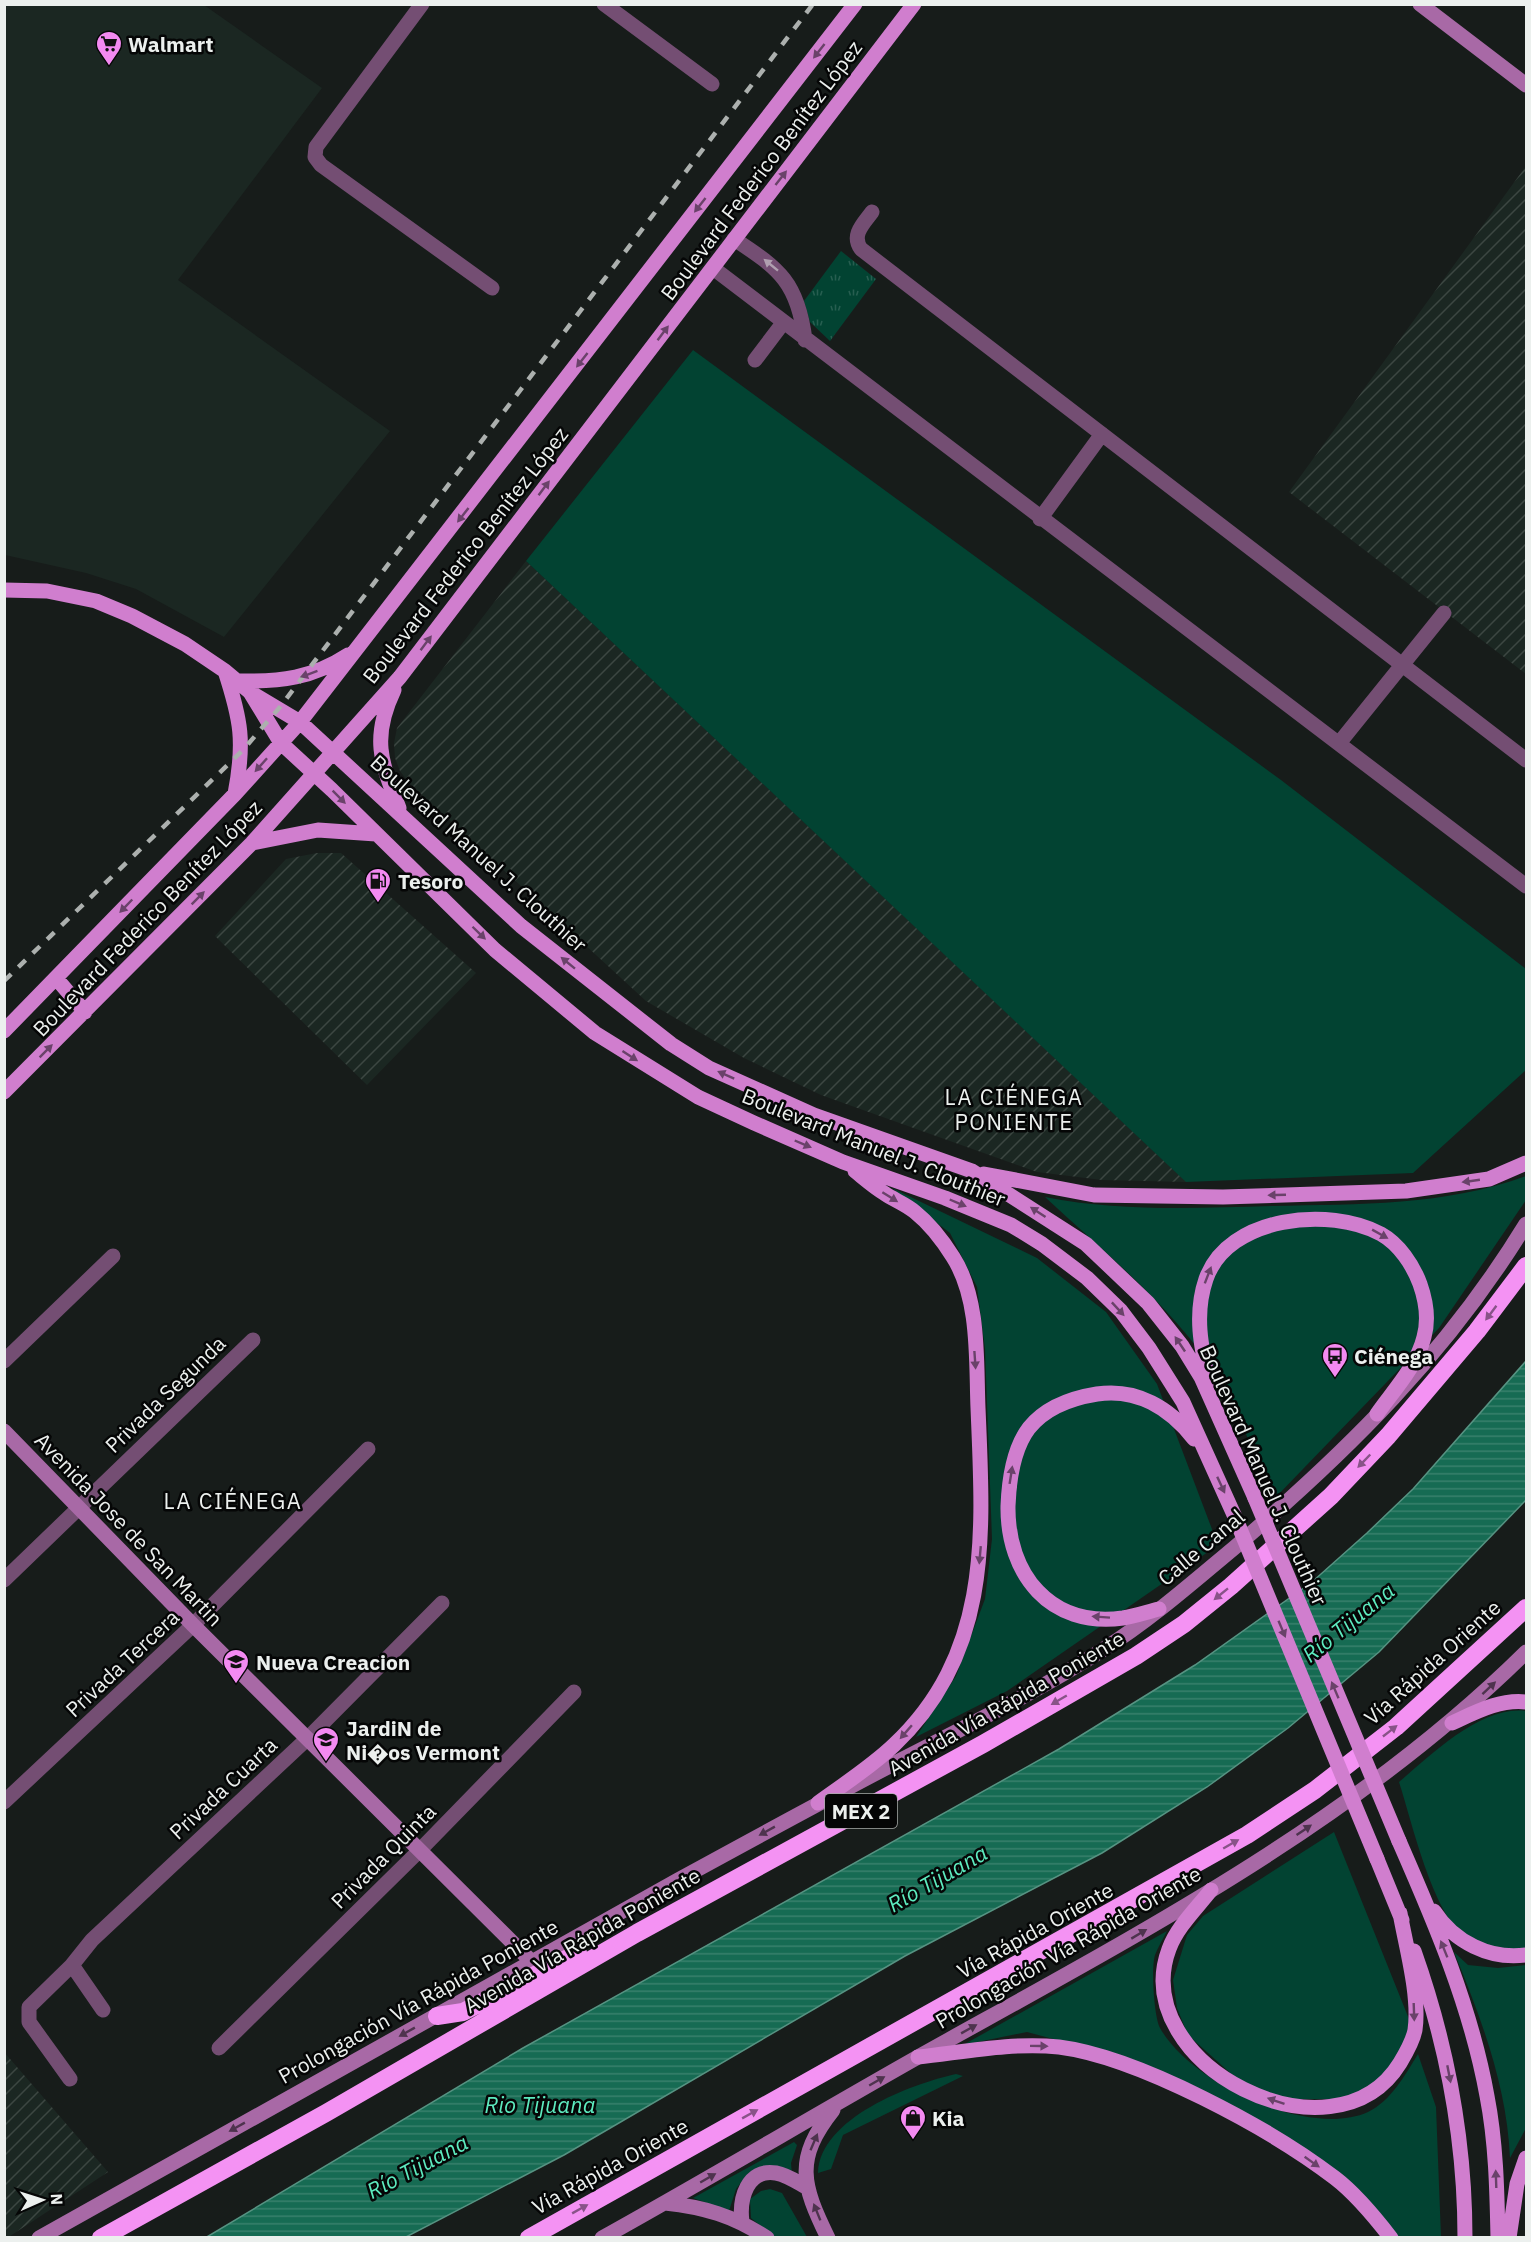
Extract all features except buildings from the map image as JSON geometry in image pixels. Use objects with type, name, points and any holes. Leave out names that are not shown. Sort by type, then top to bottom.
[{"type":"highway","name":"Avenida Vía Rápida Poniente","points":[[101,2238],[326,2114],[637,1933],[983,1744],[1136,1656],[1184,1624],[1231,1586],[1331,1496],[1388,1436],[1462,1349],[1527,1266]]},
{"type":"highway","name":"Vía Rápida Oriente","points":[[529,2238],[1247,1835],[1316,1790],[1396,1727],[1527,1608]]},
{"type":"highway","points":[[437,2016],[463,2012],[577,1953],[603,1942],[637,1933]]},
{"type":"main road","name":"Boulevard Federico Benítez López","points":[[4,1031],[235,794],[300,722],[361,647],[855,4]]},
{"type":"main road","name":"Boulevard Federico Benítez López","points":[[4,1092],[252,843],[400,677],[914,4]]},
{"type":"main road","points":[[1420,4],[1527,85]]},
{"type":"main road","name":"Boulevard Manuel J. Clouthier","points":[[4,590],[47,591],[96,601],[159,630],[225,671],[250,692],[300,722],[402,813],[522,926],[639,1021],[681,1050],[709,1068],[814,1115],[972,1171],[1086,1244],[1148,1303],[1182,1346],[1201,1377],[1255,1498],[1419,1886],[1459,1988],[1484,2078],[1493,2140],[1498,2238]]},
{"type":"main road","points":[[238,681],[271,682],[305,676],[334,664],[361,647]]},
{"type":"main road","points":[[225,671],[241,727],[243,750],[235,794]]},
{"type":"main road","points":[[400,677],[384,714],[380,734],[380,759],[402,813]]},
{"type":"main road","name":"Boulevard Manuel J. Clouthier","points":[[250,692],[280,743],[315,774],[495,950],[595,1033],[698,1097],[843,1162],[945,1198],[1011,1225],[1087,1278],[1121,1311],[1149,1348],[1183,1402],[1235,1516],[1400,1913],[1434,2016],[1457,2114],[1464,2174],[1465,2238]]},
{"type":"main road","points":[[252,843],[318,830],[376,834]]},
{"type":"main road","points":[[56,978],[85,1012]]},
{"type":"main road","points":[[818,1803],[895,1744],[940,1686],[959,1647],[970,1616],[981,1552],[977,1387],[972,1318],[967,1290],[955,1260],[939,1237],[916,1212],[884,1193],[843,1162]]},
{"type":"main road","points":[[972,1171],[1094,1195],[1223,1197],[1406,1191],[1489,1179],[1527,1163]]},
{"type":"main road","points":[[1217,1414],[1200,1341],[1198,1322],[1201,1299],[1213,1264],[1226,1250],[1249,1234],[1273,1224],[1328,1219],[1366,1227],[1393,1243],[1412,1268],[1425,1299],[1424,1338],[1415,1360],[1377,1414]]},
{"type":"main road","name":"Calle Canal","points":[[818,1803],[1030,1693],[1107,1648],[1159,1609],[1292,1498],[1416,1376],[1451,1335],[1527,1224]]},
{"type":"main road","points":[[1159,1609],[1122,1618],[1099,1618],[1070,1612],[1041,1594],[1018,1566],[1012,1545],[1008,1516],[1012,1465],[1020,1443],[1030,1427],[1048,1412],[1083,1396],[1104,1393],[1122,1393],[1146,1399],[1160,1406],[1180,1423],[1206,1454]]},
{"type":"main road","name":"Avenida Jose de San Martin","points":[[4,1431],[193,1625],[531,1961]]},
{"type":"main road","name":"Prolongación Vía Rápida Oriente","points":[[602,2238],[918,2057],[1094,1961],[1212,1890],[1387,1773],[1452,1723],[1527,1652]]},
{"type":"main road","points":[[1452,1723],[1496,1705],[1515,1701],[1527,1702]]},
{"type":"main road","name":"Prolongación Vía Rápida Poniente","points":[[39,2238],[437,2016],[531,1961],[818,1803]]},
{"type":"main road","points":[[1419,1886],[1440,1920],[1468,1944],[1495,1955],[1527,1955]]},
{"type":"main road","points":[[1212,1890],[1175,1936],[1168,1950],[1164,1968],[1164,1988],[1169,2017],[1184,2042],[1214,2070],[1256,2093],[1304,2109],[1336,2107],[1365,2096],[1389,2078],[1406,2052],[1415,2030],[1414,2000],[1400,1913]]},
{"type":"main road","points":[[918,2057],[1041,2046],[1088,2054],[1132,2068],[1218,2108],[1299,2153],[1354,2195],[1391,2238]]},
{"type":"main road","points":[[828,2238],[806,2187],[805,2169],[813,2140],[821,2125],[839,2103]]},
{"type":"main road","points":[[1509,2238],[1517,2184],[1527,2158]]},
{"type":"main road","points":[[742,2222],[740,2209],[743,2193],[760,2174],[778,2173],[806,2187]]},
{"type":"main road","points":[[664,2203],[694,2206],[742,2222],[767,2238]]},
{"type":"street","points":[[422,4],[316,147],[315,157],[321,165],[492,288]]},
{"type":"street","points":[[604,4],[712,84]]},
{"type":"street","points":[[872,212],[856,235],[856,243],[861,249],[1527,760]]},
{"type":"street","points":[[734,239],[780,273],[790,285],[802,318],[805,340]]},
{"type":"street","points":[[713,268],[1040,519],[1340,742],[1527,886]]},
{"type":"street","points":[[755,360],[783,323]]},
{"type":"street","points":[[1040,519],[1101,434]]},
{"type":"street","points":[[1340,742],[1444,613]]},
{"type":"street","points":[[4,1361],[113,1256]]},
{"type":"street","name":"Privada Segunda","points":[[4,1580],[253,1340]]},
{"type":"street","name":"Privada Tercera","points":[[4,1802],[193,1625],[368,1449]]},
{"type":"street","name":"Privada Cuarta","points":[[70,2079],[29,2022],[27,2014],[29,2007],[72,1965],[92,1940],[308,1738],[442,1603]]},
{"type":"street","name":"Privada Quinta","points":[[219,2048],[420,1850],[574,1692]]},
{"type":"street","points":[[72,1965],[103,2010]]},
{"type":"shaded area","points":[[4,5],[204,5],[322,88],[178,280],[390,431],[224,637],[136,589],[86,573],[5,555]]},
{"type":"shaded area","points":[[1526,166],[1526,674],[1289,492]]},
{"type":"shaded area","points":[[526,561],[1187,1182],[1102,1180],[1037,1172],[821,1095],[744,1058],[646,1001],[409,783],[400,771],[395,758],[394,743],[397,728]]},
{"type":"shaded area","points":[[317,853],[341,853],[476,973],[367,1085],[215,936],[286,859]]},
{"type":"shaded area","points":[[4,2052],[108,2172],[7,2238],[4,2237]]},
{"type":"green space","points":[[841,251],[876,279],[830,341],[810,322],[804,301]]},
{"type":"green space","points":[[693,350],[1281,780],[1526,969],[1526,1070],[1413,1173],[1186,1182],[526,561]]},
{"type":"green space","points":[[1526,1176],[1526,1200],[1439,1328],[1276,1497],[1229,1396],[1203,1355],[1183,1330],[1139,1284],[1045,1197],[1102,1205],[1159,1208],[1369,1204],[1464,1193]]},
{"type":"green space","points":[[892,1188],[1037,1258],[1106,1312],[1157,1384],[1218,1545],[1007,1691],[916,1737],[956,1676],[985,1599],[992,1539],[985,1349],[977,1287],[950,1233]]},
{"type":"green space","points":[[1509,1711],[1526,1711],[1526,1951],[1503,1950],[1471,1941],[1453,1925],[1433,1888],[1424,1865],[1399,1782],[1441,1746],[1474,1724]]},
{"type":"green space","points":[[1334,1832],[1413,2029],[1386,2076],[1351,2099],[1280,2099],[1237,2079],[1188,2035],[1177,2008],[1173,1980],[1187,1935],[1203,1916]]},
{"type":"green space","points":[[1167,1931],[1154,1961],[1153,1981],[1160,2028],[1175,2049],[1197,2068],[1224,2086],[1253,2101],[1284,2112],[1315,2118],[1343,2118],[1368,2112],[1384,2101],[1403,2079],[1418,2054],[1436,2107],[1441,2237],[1394,2237],[1313,2156],[1087,2048],[1027,2032],[963,2045]]},
{"type":"green space","points":[[1454,1952],[1468,1965],[1498,1968],[1526,1965],[1526,2128],[1510,2158],[1504,2105],[1491,2053]]},
{"type":"green space","points":[[956,2074],[963,2076],[843,2135],[831,2169],[818,2173],[823,2153],[834,2136],[851,2120],[893,2095]]},
{"type":"green space","points":[[794,2142],[797,2145],[791,2163],[792,2175],[745,2177],[736,2189],[729,2211],[693,2198]]},
{"type":"green space","points":[[770,2189],[782,2193],[807,2237],[774,2237],[751,2218],[750,2199],[761,2191]]},
{"type":"water","name":"Rio Tijuana","points":[[1526,1361],[1526,1500],[1379,1652],[1288,1728],[1207,1787],[1102,1853],[905,1956],[564,2155],[406,2237],[205,2238],[523,2048],[1059,1749],[1195,1665],[1312,1582],[1367,1533],[1413,1489]]},
{"type":"railway","points":[[4,981],[243,750],[280,707],[813,4]]},
{"type":"place","name":"Walmart","points":[[109,67]]},
{"type":"place","name":"Tesoro","points":[[378,904]]},
{"type":"place","name":"Ciénega","points":[[1335,1379]]},
{"type":"place","name":"Nueva Creacion","points":[[236,1685]]},
{"type":"place","name":"JardiN de Ni�os Vermont","points":[[326,1763]]},
{"type":"place","name":"Kia","points":[[913,2141]]},
{"type":"district","name":"LA CIÉNEGA PONIENTE","points":[[1014,1108]]},
{"type":"district","name":"LA CIÉNEGA","points":[[233,1500]]},
{"type":"water label","name":"Río Tijuana","points":[[1348,1622]]},
{"type":"water label","name":"Río Tijuana","points":[[937,1878]]},
{"type":"water label","name":"Río Tijuana","points":[[417,2166]]}]
